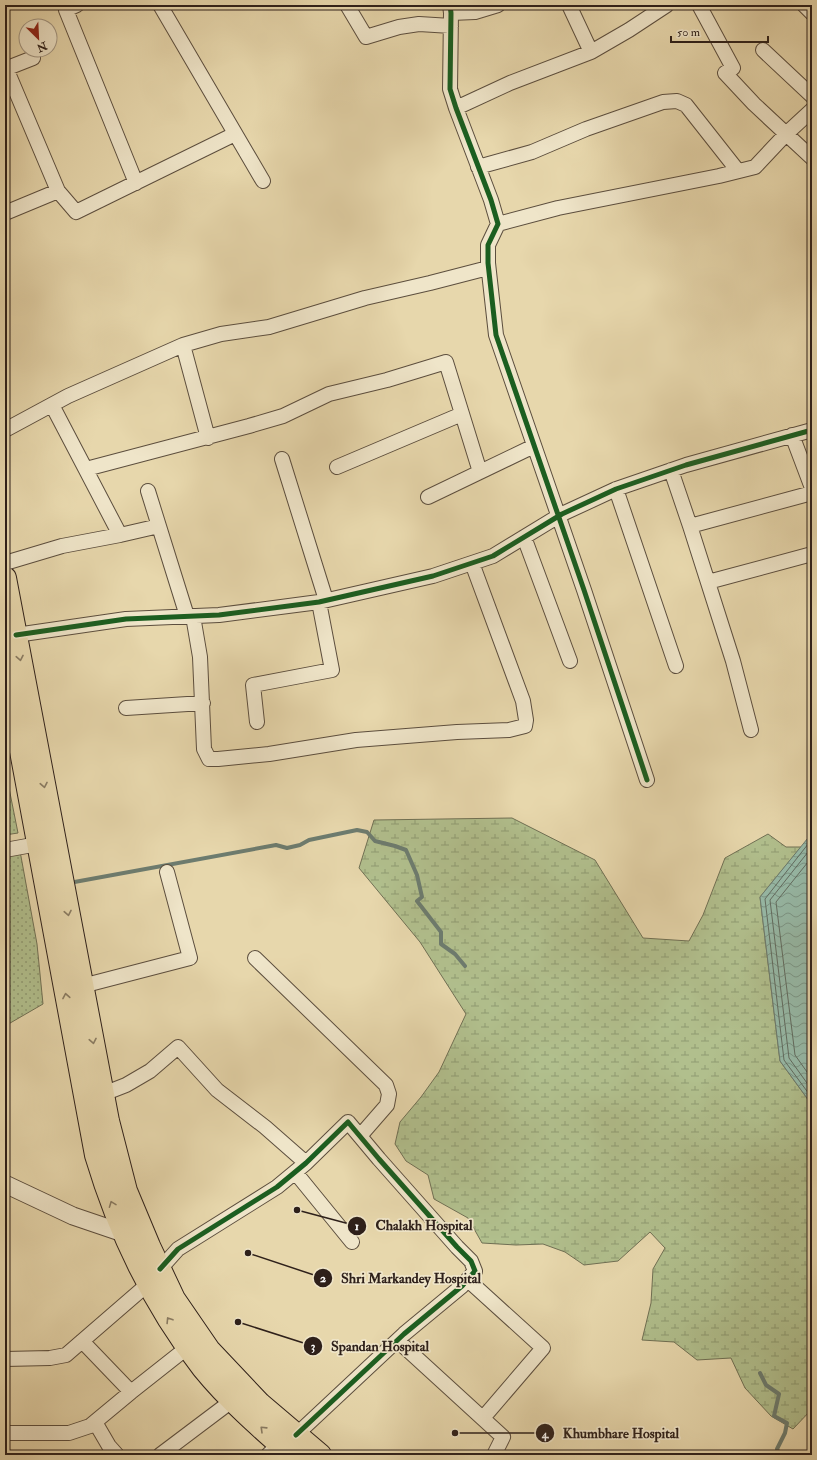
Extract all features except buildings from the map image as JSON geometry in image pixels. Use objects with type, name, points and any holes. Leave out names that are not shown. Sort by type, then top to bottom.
[{"type":"highway","points":[[5,578],[108,1121],[126,1191],[148,1246],[154,1277],[172,1324],[203,1368],[233,1400],[284,1447],[320,1455]]},
{"type":"highway","points":[[5,665],[96,1155],[106,1189],[123,1233],[154,1277],[174,1298],[209,1350],[260,1404],[284,1447]]},
{"type":"street","points":[[77,5],[66,10],[136,183]]},
{"type":"street","points":[[160,5],[263,180]]},
{"type":"street","points":[[347,5],[366,37],[399,27],[419,24],[451,15],[475,12],[498,5]]},
{"type":"street","points":[[569,5],[591,52]]},
{"type":"street","points":[[456,108],[517,80],[591,52],[629,30],[667,5]]},
{"type":"street","points":[[699,5],[733,68],[725,73],[754,104],[812,158]]},
{"type":"street","points":[[804,5],[812,13]]},
{"type":"street","points":[[451,15],[450,89],[491,200],[498,224],[488,245],[488,268],[496,335],[559,516],[647,780]]},
{"type":"street","points":[[763,50],[812,96]]},
{"type":"street","points":[[32,58],[5,68],[58,191],[76,212],[235,134]]},
{"type":"street","points":[[478,167],[532,152],[586,129],[656,104],[677,101],[686,105],[738,171]]},
{"type":"street","points":[[498,224],[558,208],[754,167],[812,110]]},
{"type":"street","points":[[5,213],[58,191]]},
{"type":"street","points":[[5,430],[68,396],[183,345],[222,334],[268,327],[365,298],[488,268]]},
{"type":"street","points":[[183,345],[208,438]]},
{"type":"street","points":[[86,469],[208,438],[283,416],[329,394],[387,380],[446,362],[480,472]]},
{"type":"street","points":[[52,405],[120,535]]},
{"type":"street","points":[[337,467],[462,414]]},
{"type":"street","points":[[16,634],[126,619],[219,615],[322,601],[433,576],[493,556],[559,516],[600,496],[671,470],[726,453],[812,430]]},
{"type":"street","points":[[792,435],[812,488]]},
{"type":"street","points":[[428,497],[534,446]]},
{"type":"street","points":[[258,722],[253,685],[332,670],[322,601],[282,459]]},
{"type":"street","points":[[671,470],[733,661],[751,730]]},
{"type":"street","points":[[616,490],[676,666]]},
{"type":"street","points":[[148,491],[190,616],[200,656],[204,749],[209,759],[269,754],[356,740],[509,730],[525,726],[526,720],[523,701],[472,563]]},
{"type":"street","points":[[690,526],[812,493]]},
{"type":"street","points":[[5,563],[62,546],[159,526]]},
{"type":"street","points":[[524,537],[570,661]]},
{"type":"street","points":[[708,582],[812,554]]},
{"type":"street","points":[[126,708],[203,703]]},
{"type":"street","points":[[5,850],[38,844]]},
{"type":"street","points":[[82,986],[190,958],[167,872]]},
{"type":"street","points":[[255,958],[386,1085],[389,1094],[387,1105],[360,1136]]},
{"type":"street","points":[[103,1094],[126,1085],[150,1071],[178,1047],[217,1090],[306,1163]]},
{"type":"street","points":[[5,1359],[50,1358],[66,1355],[154,1277],[178,1249],[278,1187],[306,1163],[348,1122],[426,1212],[471,1261],[475,1271],[462,1286],[398,1341],[284,1447]]},
{"type":"street","points":[[295,1172],[352,1242]]},
{"type":"street","points":[[5,1184],[73,1216],[123,1233]]},
{"type":"street","points":[[468,1280],[543,1348],[483,1418]]},
{"type":"street","points":[[82,1341],[131,1392]]},
{"type":"street","points":[[398,1341],[503,1437],[494,1455]]},
{"type":"street","points":[[5,1434],[69,1433],[90,1426],[188,1348]]},
{"type":"street","points":[[160,1455],[233,1400]]},
{"type":"street","points":[[95,1422],[109,1446],[117,1455]]},
{"type":"green space","points":[[5,768],[18,833],[5,835]]},
{"type":"green space","points":[[512,818],[595,860],[643,938],[689,941],[703,915],[725,858],[768,834],[786,847],[801,847],[760,897],[780,1061],[812,1105],[812,1409],[793,1429],[771,1416],[745,1388],[731,1358],[697,1360],[674,1342],[642,1340],[651,1303],[653,1269],[665,1248],[650,1232],[618,1261],[584,1265],[565,1252],[543,1244],[516,1245],[482,1243],[468,1218],[434,1199],[428,1175],[406,1161],[395,1144],[400,1122],[439,1072],[466,1014],[420,942],[359,868],[374,820]]},
{"type":"green space","points":[[20,851],[37,944],[43,1004],[5,1026],[5,854]]},
{"type":"water","points":[[812,833],[812,1105],[780,1061],[760,897]]},
{"type":"waterway","points":[[69,883],[276,845],[287,848],[300,845],[309,840],[357,830],[367,832],[375,841],[406,850],[417,875],[422,897],[417,901],[441,932],[441,944],[455,954],[465,966]]},
{"type":"waterway","points":[[760,1373],[766,1385],[779,1394],[774,1416],[787,1423],[785,1433],[777,1449],[780,1455]]},
{"type":"cycle path","points":[[450,5],[450,89],[491,200],[498,224],[488,245],[488,263],[496,335],[584,590],[647,780]]},
{"type":"cycle path","points":[[16,635],[126,619],[219,615],[319,602],[433,576],[493,556],[562,514],[616,489],[686,465],[812,430]]},
{"type":"cycle path","points":[[160,1269],[178,1249],[277,1187],[306,1163],[348,1122],[379,1159],[471,1261],[475,1271],[462,1286],[404,1334],[296,1435]]},
{"type":"place","name":"Chalakh Hospital","points":[[297,1210]]},
{"type":"place","name":"Shri Markandey Hospital","points":[[248,1253]]},
{"type":"place","name":"Spandan Hospital","points":[[238,1322]]},
{"type":"place","name":"Khumbhare Hospital","points":[[455,1433]]}]
